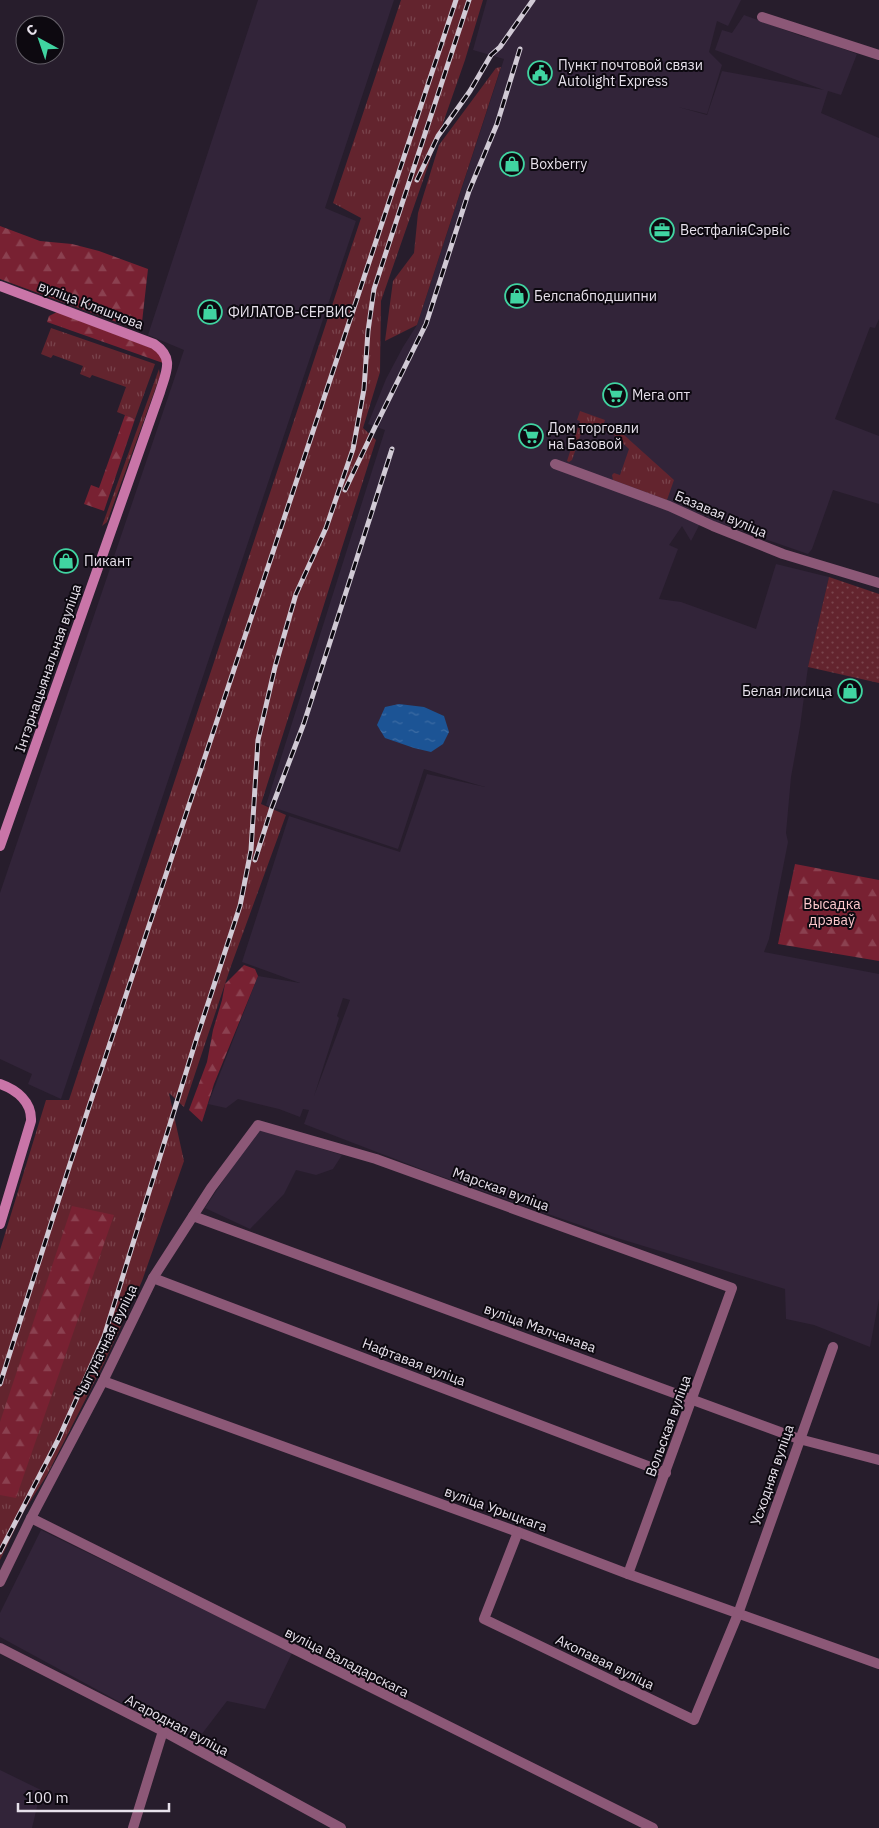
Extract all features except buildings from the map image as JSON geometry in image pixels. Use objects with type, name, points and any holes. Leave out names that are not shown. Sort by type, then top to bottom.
[{"type":"street","points":[[762,17],[879,55]]},
{"type":"street","name":"вуліца Кляшчова","points":[[0,286],[154,344],[163,350],[168,357]]},
{"type":"street","name":"Інтэрнацыянальная вуліца","points":[[0,846],[160,392],[167,369],[168,357]]},
{"type":"street","name":"Базавая вуліца","points":[[555,464],[669,506],[783,554],[879,583]]},
{"type":"street","points":[[0,1084],[20,1095],[30,1108],[31,1121],[0,1224]]},
{"type":"street","name":"Чыгуначная вуліца","points":[[0,1582],[31,1518],[103,1381],[153,1278],[212,1188],[258,1125]]},
{"type":"street","name":"Марская вуліца","points":[[258,1125],[376,1159],[732,1288]]},
{"type":"street","name":"вуліца Малчанава","points":[[193,1216],[692,1398],[799,1439],[879,1460]]},
{"type":"street","name":"Нафтавая вуліца","points":[[153,1278],[666,1473]]},
{"type":"street","name":"Вольская вуліца","points":[[628,1574],[732,1288]]},
{"type":"street","name":"Усходняя вуліца","points":[[738,1614],[833,1346]]},
{"type":"street","name":"вуліца Урыцкага","points":[[103,1381],[879,1664]]},
{"type":"street","name":"вуліца Валадарскага","points":[[31,1518],[653,1828]]},
{"type":"street","name":"Акопавая вуліца","points":[[518,1532],[484,1619],[694,1720],[738,1614]]},
{"type":"street","name":"Агародная вуліца","points":[[0,1648],[162,1731],[341,1828]]},
{"type":"street","points":[[133,1828],[162,1731]]},
{"type":"shaded area","points":[[258,0],[394,0],[325,208],[356,221],[61,1099],[28,1084],[32,1074],[0,1059],[0,893],[184,350],[148,335]]},
{"type":"shaded area","points":[[487,0],[741,0],[728,26],[717,21],[709,52],[722,65],[707,114],[678,107],[707,115],[722,71],[824,90],[715,50],[722,30],[732,33],[744,15],[857,54],[841,95],[828,91],[821,113],[879,138],[879,319],[875,328],[870,327],[835,419],[879,436],[879,504],[833,490],[812,549],[808,554],[708,519],[705,514],[691,541],[682,526],[669,545],[678,549],[659,599],[681,602],[756,629],[776,564],[829,577],[808,667],[791,777],[786,833],[788,842],[769,939],[764,952],[879,974],[879,1299],[870,1347],[814,1325],[786,1319],[785,1289],[614,1237],[434,1174],[304,1124],[309,1110],[303,1109],[300,1117],[279,1109],[238,1099],[226,1108],[208,1104],[258,976],[300,983],[242,962],[289,816],[400,852],[427,774],[485,787],[424,769],[398,849],[266,805],[385,430],[368,424],[386,379],[417,325],[504,59],[473,50]],"holes":[[[343,998],[350,1000],[314,1096],[339,1018],[337,1016]]]},
{"type":"shaded area","points":[[257,1129],[342,1155],[333,1169],[316,1175],[296,1170],[284,1194],[250,1229],[205,1208]]},
{"type":"shaded area","points":[[41,1530],[292,1653],[265,1709],[227,1701],[195,1743],[0,1637],[0,1613]]},
{"type":"shaded area","points":[[0,1770],[41,1790],[32,1828],[0,1828]]},
{"type":"green space","points":[[401,0],[483,0],[465,60],[381,301],[380,372],[363,428],[376,440],[261,804],[286,815],[231,966],[184,1107],[169,1093],[184,1161],[142,1281],[104,1363],[47,1475],[24,1511],[0,1560],[0,1250],[46,1100],[69,1100],[361,218],[333,203]]},
{"type":"green space","points":[[501,67],[417,325],[385,341],[393,281],[414,253],[418,213],[439,145],[496,68]]},
{"type":"green space","points":[[0,226],[40,241],[72,244],[99,251],[148,269],[141,331],[0,279]]},
{"type":"green space","points":[[57,312],[159,351],[163,363],[47,322],[49,316]]},
{"type":"green space","points":[[51,328],[155,364],[135,419],[117,412],[126,387],[92,375],[90,378],[80,374],[83,366],[53,355],[51,358],[41,354]]},
{"type":"green space","points":[[159,369],[160,376],[107,522],[102,526]]},
{"type":"green space","points":[[580,411],[605,420],[604,423],[614,426],[674,480],[667,500],[613,480],[612,475],[614,473],[620,475],[629,449],[611,432],[584,425],[572,460],[567,461],[580,421],[577,420]]},
{"type":"green space","points":[[125,415],[135,419],[104,511],[84,504],[91,485],[99,488]]},
{"type":"green space","points":[[829,577],[879,594],[879,683],[808,667]]},
{"type":"green space","name":"Высадка дрэваў","points":[[795,864],[879,880],[879,961],[778,944]]},
{"type":"green space","points":[[244,965],[255,969],[258,976],[214,1084],[202,1122],[189,1110],[207,1062],[225,984]]},
{"type":"green space","points":[[72,1206],[114,1215],[16,1498],[0,1495],[0,1422]]},
{"type":"water","points":[[399,704],[424,707],[444,716],[449,732],[443,744],[431,752],[385,738],[377,725],[385,707]]},
{"type":"railway","points":[[0,1384],[70,1164],[456,0]]},
{"type":"railway","points":[[0,1552],[59,1438],[104,1337],[197,1037],[240,906],[251,850],[258,740],[275,667],[296,594],[326,528],[353,449],[364,389],[368,331],[374,289],[469,0]]},
{"type":"railway","points":[[417,180],[438,136],[470,91],[491,55],[500,47],[533,0]]},
{"type":"railway","points":[[345,490],[426,324],[469,191],[497,124],[520,49]]},
{"type":"railway","points":[[255,860],[272,807],[304,723],[392,449]]},
{"type":"place","name":"Пункт почтовой связи Autolight Express","points":[[540,73]]},
{"type":"place","name":"Boxberry","points":[[512,164]]},
{"type":"place","name":"ВестфаліяСэрвіс","points":[[662,230]]},
{"type":"place","name":"Белспабподшипни","points":[[517,296]]},
{"type":"place","name":"ФИЛАТОВ-СЕРВИС","points":[[210,312]]},
{"type":"place","name":"Мега опт","points":[[615,395]]},
{"type":"place","name":"Дом торговли на Базовой","points":[[531,436]]},
{"type":"place","name":"Пикант","points":[[66,561]]},
{"type":"place","name":"Белая лисица","points":[[850,691]]}]
